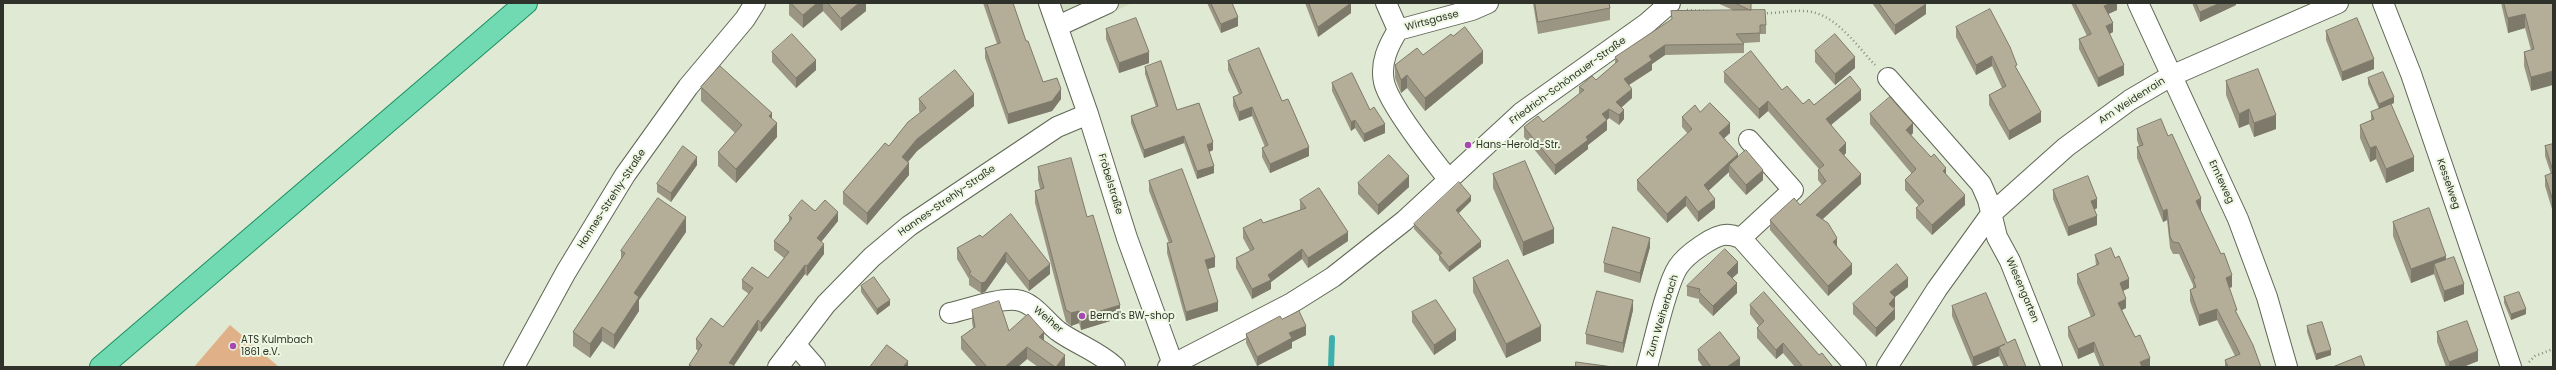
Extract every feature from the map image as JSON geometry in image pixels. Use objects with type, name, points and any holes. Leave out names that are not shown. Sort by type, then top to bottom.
[{"type":"main road","points":[[101,367],[526,3]]},
{"type":"street","name":"Hannes-Strehly-Straße","points":[[514,367],[566,272],[625,175],[688,87],[746,19],[755,3]]},
{"type":"street","name":"Fröbelstraße","points":[[1049,3],[1088,114],[1127,238],[1172,366]]},
{"type":"street","points":[[1058,26],[1108,3]]},
{"type":"street","points":[[1386,3],[1398,30],[1387,49],[1384,82],[1391,98],[1448,180]]},
{"type":"street","name":"Wirtsgasse","points":[[1398,30],[1472,10],[1488,3]]},
{"type":"street","name":"Ernteweg","points":[[2138,3],[2238,219],[2267,297],[2286,367]]},
{"type":"street","name":"Am Weidenrain","points":[[1887,367],[1937,289],[1991,214],[2066,147],[2130,100],[2171,76],[2338,3]]},
{"type":"street","name":"Kesselweg","points":[[2383,3],[2411,74],[2519,366]]},
{"type":"street","name":"Friedrich-Schönauer-Straße","points":[[1172,366],[1290,304],[1333,278],[1404,221],[1521,113],[1646,24],[1676,5]]},
{"type":"street","points":[[1888,78],[1981,184],[1988,200],[1991,214]]},
{"type":"street","name":"Hannes-Strehly-Straße","points":[[778,367],[826,304],[872,257],[909,226],[1057,127],[1088,114]]},
{"type":"street","points":[[1749,140],[1793,190],[1741,238],[1856,367]]},
{"type":"street","name":"Wiesengarten","points":[[1991,214],[1997,237],[2010,261],[2052,367]]},
{"type":"street","name":"Zum Weiherbach","points":[[1647,367],[1671,282],[1678,267],[1695,250],[1712,239],[1728,234],[1741,238]]},
{"type":"street","name":"Weiher","points":[[950,313],[1016,300],[1028,304],[1058,331],[1107,359],[1115,367]]},
{"type":"street","points":[[795,344],[815,367]]},
{"type":"path","points":[[1676,5],[1685,10],[1715,11]]},
{"type":"path","points":[[1761,13],[1804,11],[1822,14],[1836,24],[1888,78]]},
{"type":"path","points":[[2519,366],[2535,356],[2553,349]]},
{"type":"shaded area","points":[[1053,3],[1132,3],[1067,35]]},
{"type":"shaded area","name":"ATS Kulmbach 1861 e.V.","points":[[230,325],[279,367],[194,367]]},
{"type":"building","points":[[791,3],[817,3],[803,15]]},
{"type":"building","points":[[828,3],[859,3],[841,18]]},
{"type":"building","points":[[987,3],[1013,3],[1026,41],[1028,41],[1043,82],[1057,78],[1061,89],[1052,101],[1008,114],[985,48],[1000,43]]},
{"type":"building","points":[[1211,3],[1232,3],[1238,17],[1221,24]]},
{"type":"building","points":[[1309,3],[1351,3],[1318,27]]},
{"type":"building","points":[[1535,3],[1609,3],[1610,8],[1538,22]]},
{"type":"building","points":[[1735,3],[1751,3],[1751,10],[1750,10]]},
{"type":"building","points":[[1879,3],[1925,3],[1926,4],[1895,25]]},
{"type":"building","points":[[2075,3],[2111,3],[2104,6],[2113,23],[2106,26],[2124,65],[2098,78],[2079,39],[2091,34]]},
{"type":"building","points":[[2196,3],[2220,3],[2200,12]]},
{"type":"building","points":[[2504,3],[2553,3],[2553,71],[2531,77],[2524,52],[2534,49],[2525,14],[2508,18]]},
{"type":"building","points":[[1990,9],[2010,47],[2017,65],[2015,66],[2041,112],[2009,131],[1989,95],[2006,86],[1992,56],[1976,65],[1956,27]]},
{"type":"building","points":[[1765,10],[1766,25],[1760,25],[1760,33],[1736,34],[1744,44],[1665,45],[1649,56],[1652,60],[1624,79],[1632,89],[1616,102],[1624,110],[1619,115],[1609,109],[1602,114],[1607,120],[1586,137],[1588,140],[1555,165],[1524,127],[1538,116],[1543,122],[1584,90],[1579,87],[1592,76],[1596,80],[1618,61],[1615,57],[1672,19],[1671,11]]},
{"type":"building","points":[[1136,18],[1149,52],[1119,63],[1106,29]]},
{"type":"building","points":[[2357,18],[2374,59],[2342,72],[2326,31]]},
{"type":"building","points":[[1465,27],[1483,51],[1425,98],[1407,75],[1401,80],[1395,65],[1417,48],[1423,55],[1451,34],[1453,36]]},
{"type":"building","points":[[792,34],[816,60],[796,78],[772,52]]},
{"type":"building","points":[[1835,34],[1855,57],[1835,74],[1815,51]]},
{"type":"building","points":[[1259,48],[1282,101],[1288,99],[1309,147],[1270,164],[1262,148],[1268,145],[1252,107],[1239,112],[1233,97],[1242,93],[1228,61]]},
{"type":"building","points":[[1751,51],[1782,90],[1787,86],[1803,104],[1809,99],[1814,105],[1850,76],[1861,90],[1826,119],[1846,143],[1839,150],[1861,174],[1816,215],[1828,223],[1837,238],[1833,242],[1852,264],[1828,286],[1770,220],[1794,198],[1800,205],[1826,181],[1818,170],[1824,165],[1768,101],[1759,109],[1724,72]]},
{"type":"building","points":[[1161,61],[1177,110],[1199,103],[1213,142],[1207,145],[1214,166],[1197,171],[1184,136],[1144,150],[1131,116],[1158,106],[1145,67]]},
{"type":"building","points":[[720,66],[772,113],[769,116],[777,123],[736,169],[718,152],[742,125],[701,87]]},
{"type":"building","points":[[2258,69],[2276,115],[2254,123],[2249,109],[2239,114],[2226,81]]},
{"type":"building","points":[[955,70],[974,94],[917,139],[902,157],[909,163],[867,213],[843,192],[885,143],[889,146],[908,122],[926,108],[919,99]]},
{"type":"building","points":[[2383,72],[2394,97],[2379,104],[2368,78]]},
{"type":"building","points":[[1352,73],[1370,110],[1374,107],[1385,124],[1364,134],[1355,120],[1351,122],[1332,83]]},
{"type":"building","points":[[1890,97],[1913,123],[1906,130],[1931,157],[1934,154],[1946,168],[1943,171],[1965,195],[1932,225],[1916,208],[1924,201],[1905,180],[1916,169],[1870,114]]},
{"type":"building","points":[[1710,103],[1730,123],[1719,133],[1738,154],[1704,185],[1715,199],[1698,212],[1686,196],[1667,214],[1637,180],[1692,129],[1682,117],[1695,105],[1700,112]]},
{"type":"building","points":[[2391,104],[2414,157],[2386,169],[2376,146],[2370,148],[2360,125],[2374,119],[2371,112]]},
{"type":"building","points":[[2161,119],[2168,136],[2172,134],[2201,198],[2196,201],[2221,254],[2224,253],[2232,275],[2226,278],[2237,310],[2235,310],[2253,345],[2261,367],[2228,367],[2225,360],[2240,354],[2217,309],[2199,315],[2190,290],[2196,287],[2193,279],[2195,278],[2179,243],[2173,242],[2170,237],[2167,209],[2163,211],[2137,147],[2143,145],[2137,129]]},
{"type":"building","points":[[2553,144],[2553,171],[2545,146]]},
{"type":"building","points":[[683,146],[697,157],[671,193],[657,184]]},
{"type":"building","points":[[1746,150],[1763,170],[1746,185],[1729,165]]},
{"type":"building","points":[[1389,155],[1409,176],[1378,205],[1358,183]]},
{"type":"building","points":[[1071,158],[1087,217],[1093,215],[1120,305],[1081,317],[1079,311],[1071,313],[1066,310],[1035,191],[1044,188],[1038,167]]},
{"type":"building","points":[[1525,161],[1554,229],[1523,242],[1493,174]]},
{"type":"building","points":[[1182,169],[1215,257],[1205,260],[1218,302],[1186,312],[1167,243],[1172,242],[1149,181]]},
{"type":"building","points":[[2553,173],[2553,198],[2552,198],[2545,176]]},
{"type":"building","points":[[2088,176],[2097,199],[2091,201],[2097,216],[2068,227],[2053,190]]},
{"type":"building","points":[[1459,182],[1471,196],[1456,210],[1481,241],[1449,267],[1439,255],[1442,253],[1414,224]]},
{"type":"building","points":[[1319,188],[1348,232],[1308,258],[1302,249],[1268,275],[1271,280],[1252,289],[1236,258],[1254,249],[1243,228],[1261,219],[1263,223],[1306,208],[1300,200]]},
{"type":"building","points":[[658,198],[686,217],[634,293],[639,297],[614,335],[602,327],[590,344],[573,332],[625,253],[621,251]]},
{"type":"building","points":[[802,200],[815,211],[825,200],[838,212],[817,238],[824,244],[807,266],[805,265],[761,323],[758,320],[729,363],[734,365],[733,367],[693,367],[689,365],[702,345],[696,339],[711,318],[723,327],[753,288],[742,280],[752,267],[768,278],[789,252],[774,241],[792,218],[789,216]]},
{"type":"building","points":[[2429,208],[2446,256],[2411,269],[2393,222]]},
{"type":"building","points":[[1011,214],[1050,264],[1029,281],[1006,252],[985,282],[981,283],[969,274],[971,272],[957,248],[980,235],[982,237]]},
{"type":"building","points":[[1613,227],[1650,238],[1640,273],[1604,263]]},
{"type":"building","points":[[2111,248],[2115,258],[2119,256],[2129,279],[2120,283],[2126,299],[2118,303],[2135,337],[2140,335],[2150,358],[2140,362],[2142,367],[2104,367],[2094,342],[2078,349],[2068,327],[2095,315],[2077,274],[2099,264],[2095,255]]},
{"type":"building","points":[[1725,249],[1738,262],[1727,273],[1737,283],[1713,306],[1699,292],[1700,289],[1687,286]]},
{"type":"building","points":[[2454,257],[2464,284],[2444,291],[2434,264]]},
{"type":"building","points":[[1508,260],[1541,326],[1506,344],[1473,278]]},
{"type":"building","points":[[1897,264],[1908,278],[1890,292],[1895,297],[1889,304],[1895,309],[1876,328],[1853,304]]},
{"type":"building","points":[[874,277],[890,300],[877,309],[861,286]]},
{"type":"building","points":[[1597,291],[1633,300],[1623,343],[1586,334]]},
{"type":"building","points":[[1764,292],[1819,355],[1822,353],[1833,367],[1803,367],[1783,343],[1776,350],[1757,328],[1764,321],[1750,305]]},
{"type":"building","points":[[2519,292],[2526,309],[2511,314],[2504,297]]},
{"type":"building","points":[[1986,293],[2007,343],[2015,339],[2026,367],[2008,367],[1999,347],[2005,344],[1973,357],[1952,306]]},
{"type":"building","points":[[1436,300],[1456,330],[1434,345],[1412,312]]},
{"type":"building","points":[[999,301],[1009,331],[1028,314],[1044,332],[1039,337],[1065,355],[1056,367],[1027,347],[1005,367],[987,367],[961,337],[975,327],[972,310]]},
{"type":"building","points":[[1299,311],[1306,326],[1289,333],[1292,338],[1257,357],[1246,334],[1280,316],[1282,319]]},
{"type":"building","points":[[2467,321],[2478,351],[2449,362],[2437,332]]},
{"type":"building","points":[[2322,322],[2331,350],[2316,354],[2307,326]]},
{"type":"building","points":[[1720,332],[1740,358],[1727,367],[1711,367],[1698,350]]},
{"type":"building","points":[[887,345],[908,361],[903,367],[870,367]]},
{"type":"building","points":[[2361,356],[2365,367],[2333,367]]},
{"type":"building","points":[[1576,362],[1613,367],[1576,367]]},
{"type":"waterway","points":[[1331,367],[1332,338]]},
{"type":"place","name":"Hans-Herold-Str.","points":[[1468,145]]},
{"type":"place","name":"Bernd's BW-shop","points":[[1082,316]]},
{"type":"place","name":"ATS Kulmbach 1861 e.V.","points":[[233,346]]}]
